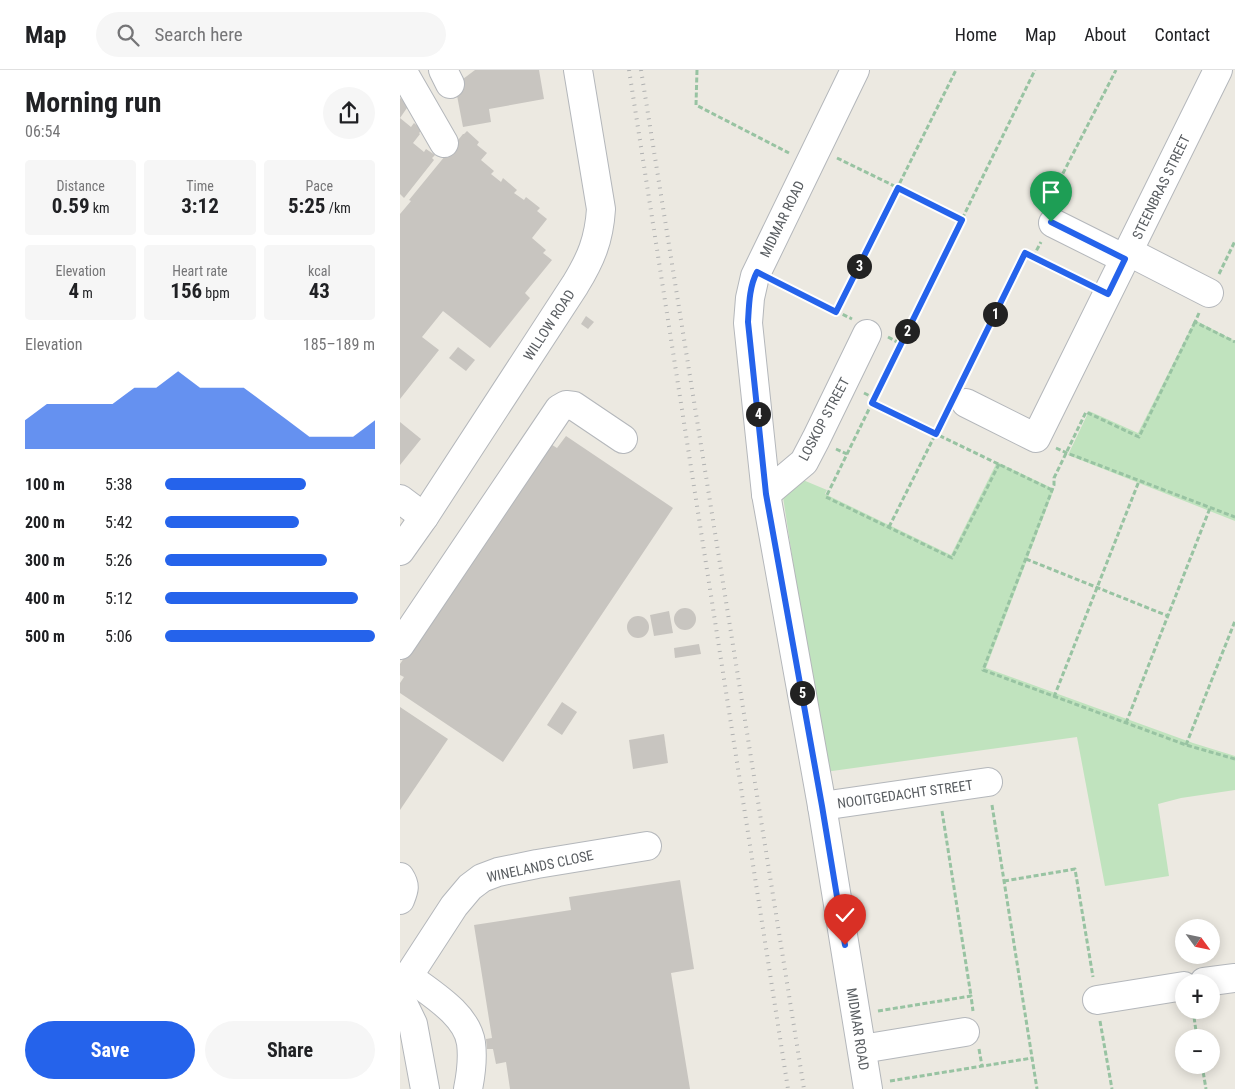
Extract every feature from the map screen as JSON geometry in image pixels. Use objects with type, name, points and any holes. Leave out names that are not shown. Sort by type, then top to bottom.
[{"type":"street","points":[[402,70],[444,143]]},
{"type":"street","name":"WILLOW ROAD","points":[[400,551],[586,267],[595,246],[600,228],[601,209],[578,70]]},
{"type":"street","name":"MIDMAR ROAD","points":[[855,70],[757,272],[750,298],[748,322],[766,494],[822,806],[867,1087]]},
{"type":"street","name":"STEENBRAS STREET","points":[[1036,438],[1218,70]]},
{"type":"street","points":[[1053,223],[1209,293]]},
{"type":"street","name":"LOSKOP STREET","points":[[766,494],[804,462],[867,334]]},
{"type":"street","points":[[957,401],[1036,438]]},
{"type":"street","points":[[400,645],[558,409],[566,405],[574,406],[623,439]]},
{"type":"street","points":[[400,499],[424,517]]},
{"type":"street","name":"NOOITGEDACHT STREET","points":[[822,806],[988,782]]},
{"type":"street","name":"WINELANDS CLOSE","points":[[403,988],[454,906],[470,887],[482,878],[498,872],[647,846]]},
{"type":"street","points":[[400,877],[404,883],[404,890],[400,900]]},
{"type":"street","points":[[1220,980],[1235,978]]},
{"type":"street","points":[[1097,1000],[1175,987]]},
{"type":"street","points":[[403,988],[413,1024],[425,1089]]},
{"type":"street","points":[[403,988],[450,1009],[461,1019],[471,1043],[472,1066],[468,1089]]},
{"type":"street","points":[[862,1049],[965,1032]]},
{"type":"path","points":[[697,70],[696,105],[813,155],[898,188],[962,220]]},
{"type":"path","points":[[757,272],[836,312],[956,70]]},
{"type":"path","points":[[999,464],[952,558],[826,497],[1035,70]]},
{"type":"path","points":[[1053,223],[1051,222],[1067,188],[1058,183],[1116,70]]},
{"type":"path","points":[[889,527],[936,434],[957,401],[1025,253],[1108,294]]},
{"type":"path","points":[[1195,322],[1139,437],[1086,412],[1054,478],[1054,485],[983,670],[1186,745],[1235,759]]},
{"type":"path","points":[[872,403],[1052,490]]},
{"type":"path","points":[[1036,438],[1067,453],[1235,518]]},
{"type":"path","points":[[1054,696],[1138,480]]},
{"type":"path","points":[[1126,723],[1210,508]]},
{"type":"path","points":[[1026,560],[1168,616]]},
{"type":"path","points":[[1186,745],[1235,621]]},
{"type":"path","points":[[988,782],[1037,1089]]},
{"type":"path","points":[[938,789],[971,996]]},
{"type":"path","points":[[1004,881],[1075,869]]},
{"type":"path","points":[[867,1087],[1032,1058]]},
{"type":"path","points":[[1204,1074],[1206,1089]]},
{"type":"green space","points":[[1195,320],[1235,341],[1235,521],[1068,455],[1089,411],[1138,433]]},
{"type":"green space","points":[[997,462],[1054,489],[986,668],[1193,743],[1235,756],[1235,790],[1181,798],[1158,804],[1169,876],[1105,886],[1077,737],[825,772],[783,497],[803,480],[827,490],[825,494],[951,555]]},
{"type":"building","points":[[475,70],[539,70],[544,99],[489,109],[491,122],[463,127],[455,85]]},
{"type":"building","points":[[400,98],[409,105],[400,118]]},
{"type":"building","points":[[400,118],[411,127],[414,123],[422,130],[413,143],[424,152],[426,149],[435,155],[432,158],[434,160],[404,198],[400,194]]},
{"type":"building","points":[[467,131],[479,142],[477,145],[487,153],[481,160],[494,171],[491,174],[501,182],[503,178],[517,190],[514,193],[524,200],[526,197],[540,208],[537,211],[547,219],[532,238],[546,250],[543,253],[552,260],[525,293],[530,298],[490,348],[443,311],[422,337],[439,350],[400,399],[400,214],[411,201],[409,200]]},
{"type":"building","points":[[586,316],[594,322],[588,329],[581,324]]},
{"type":"building","points":[[458,347],[475,360],[466,371],[449,358]]},
{"type":"building","points":[[400,422],[421,439],[400,465]]},
{"type":"building","points":[[566,436],[673,508],[503,762],[400,693],[400,683],[404,677],[400,675],[400,664],[549,443],[557,448]]},
{"type":"building","points":[[685,608],[693,611],[696,619],[693,627],[685,630],[677,627],[674,619],[677,611]]},
{"type":"building","points":[[669,611],[673,633],[654,636],[650,615]]},
{"type":"building","points":[[638,616],[646,619],[649,627],[646,635],[638,638],[630,635],[627,627],[630,619]]},
{"type":"building","points":[[699,644],[701,654],[675,658],[674,648]]},
{"type":"building","points":[[562,702],[577,712],[562,735],[547,725]]},
{"type":"building","points":[[400,707],[448,739],[400,810]]},
{"type":"building","points":[[664,734],[668,763],[633,769],[629,740]]},
{"type":"building","points":[[680,880],[694,969],[671,973],[690,1089],[510,1089],[506,1062],[496,1064],[493,1049],[487,1049],[486,1039],[492,1038],[474,925],[571,910],[569,897]]},
{"type":"railway","points":[[629,70],[788,1089]]},
{"type":"railway","points":[[641,70],[804,1089]]},
{"type":"route","points":[[845,945],[766,494],[748,322],[750,298],[755,276],[757,272],[836,312],[898,188],[962,220],[872,403],[936,434],[1025,253],[1108,294],[1125,259],[1051,222]]}]
